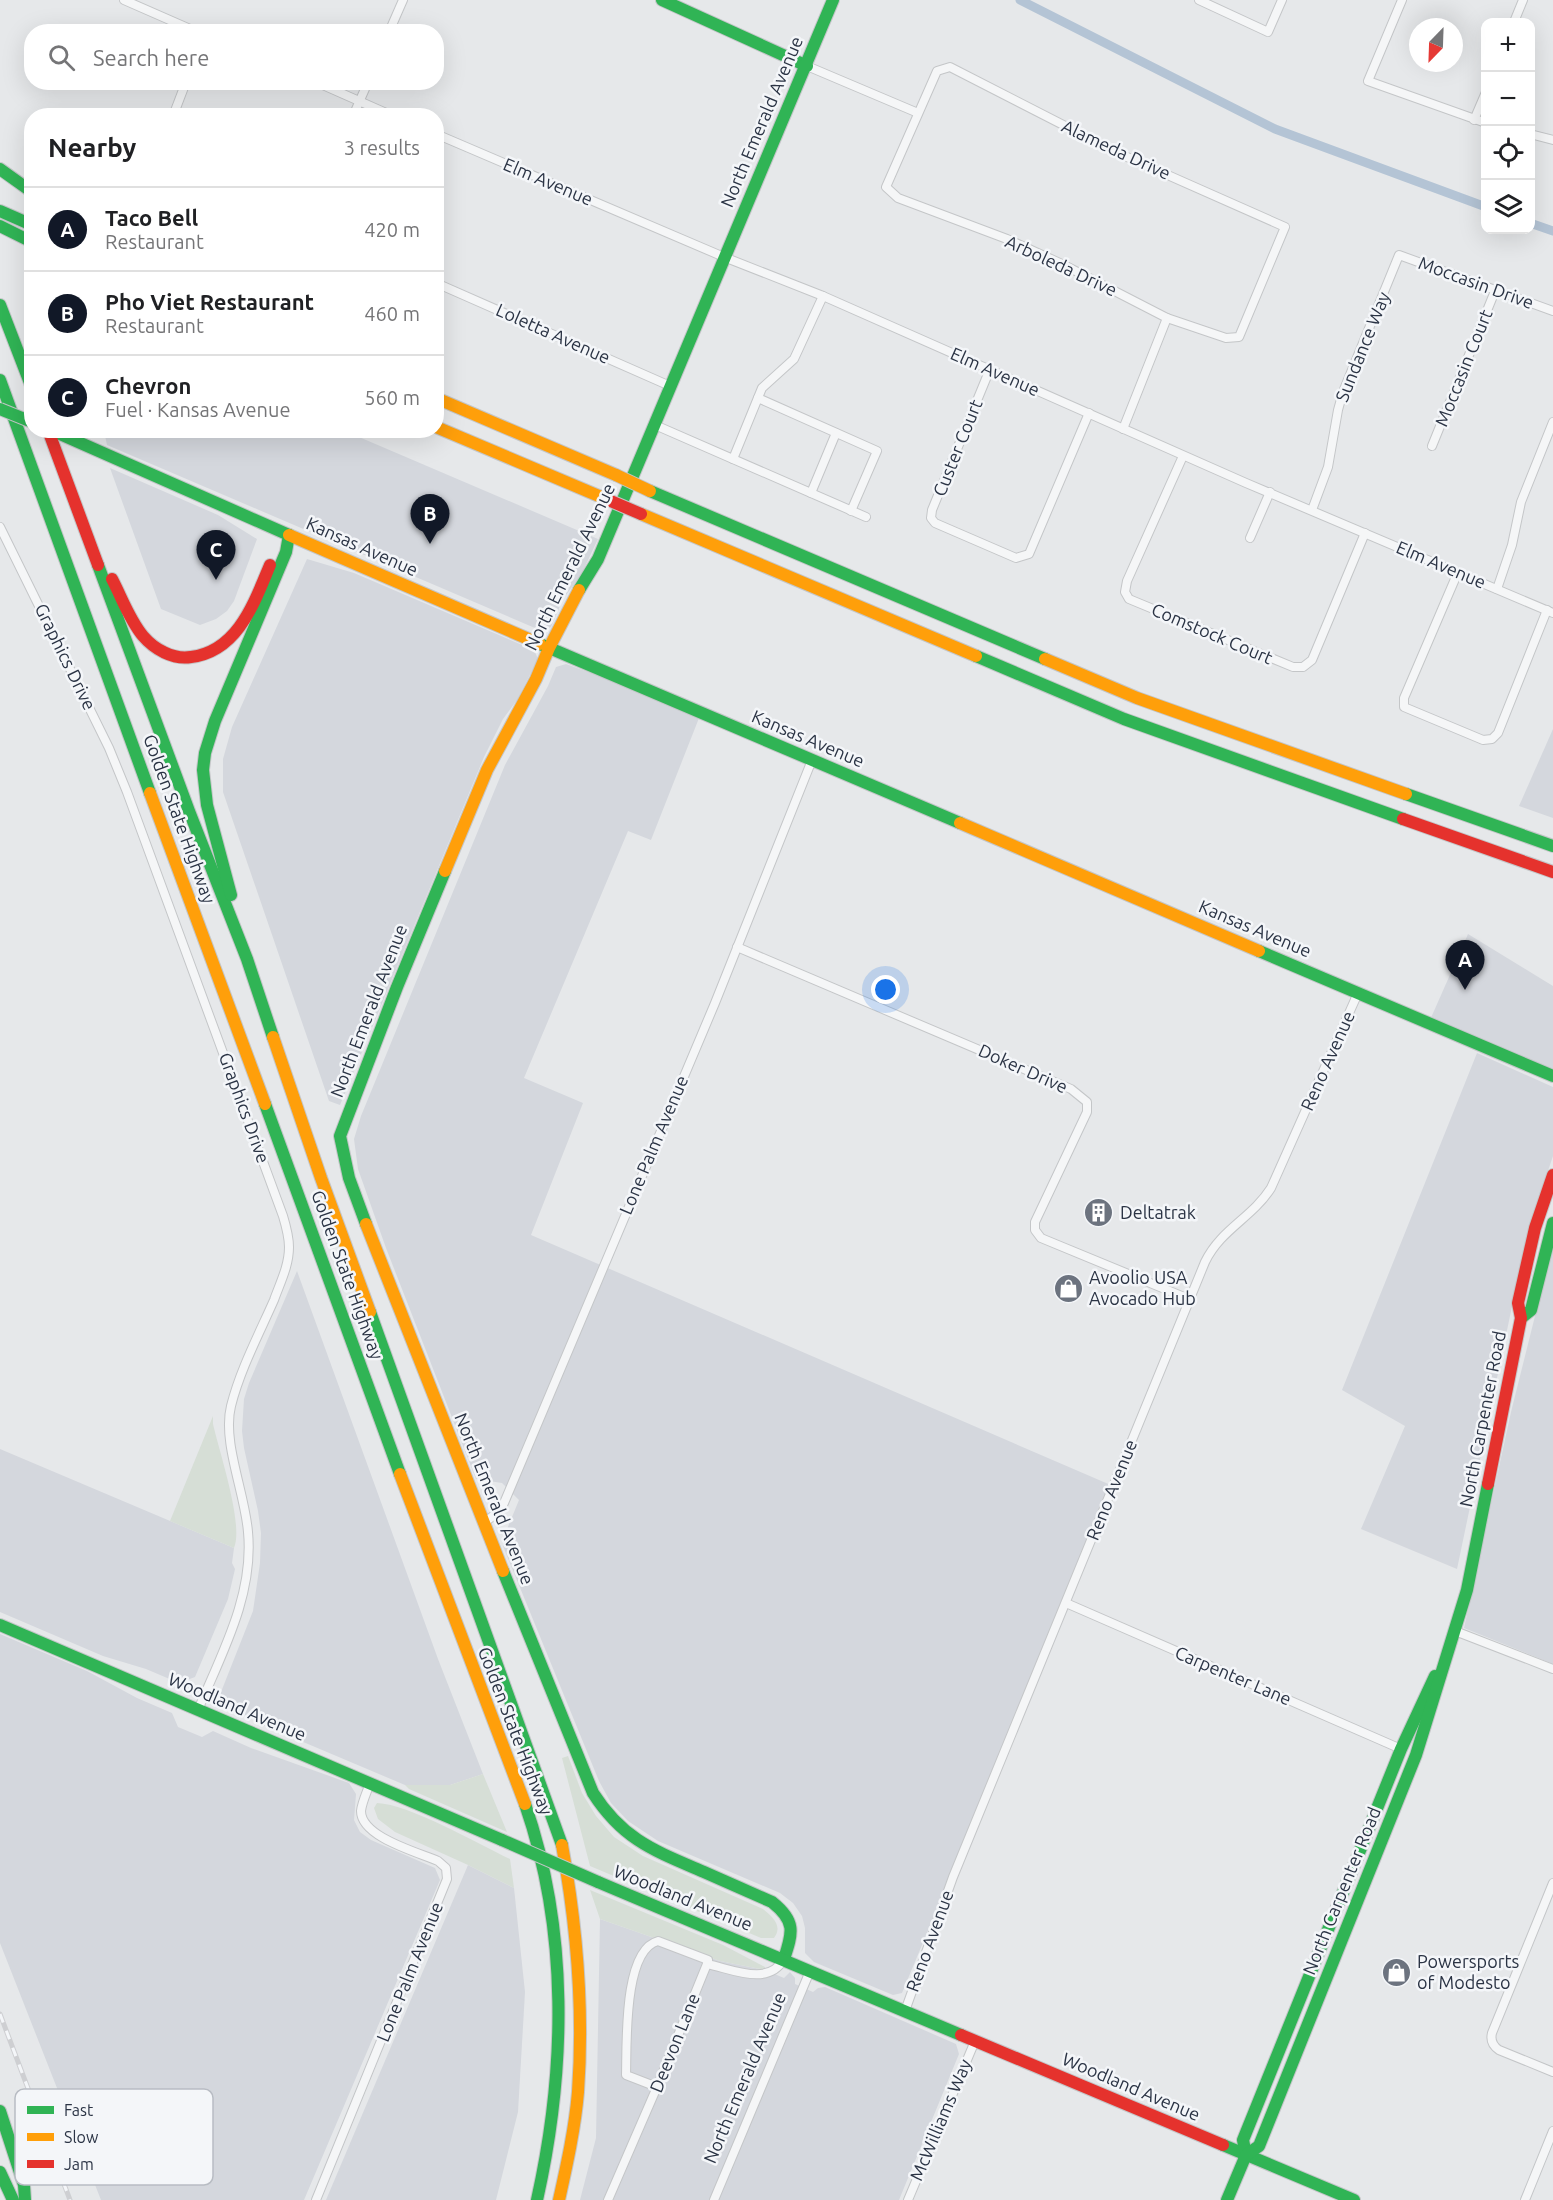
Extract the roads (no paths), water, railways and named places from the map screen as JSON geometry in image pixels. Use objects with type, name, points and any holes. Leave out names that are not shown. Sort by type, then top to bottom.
[{"type":"main road","points":[[662,0],[807,66]]},
{"type":"main road","name":"North Emerald Avenue","points":[[784,1959],[792,1936],[792,1928],[786,1913],[781,1908],[644,1846],[622,1830],[598,1803],[484,1523],[349,1178],[340,1136],[404,969],[487,770],[536,679],[576,596],[598,559],[833,0]]},
{"type":"main road","points":[[0,170],[24,186]]},
{"type":"main road","points":[[0,211],[24,222]]},
{"type":"main road","points":[[0,226],[24,238]]},
{"type":"main road","points":[[0,304],[24,367]]},
{"type":"main road","name":"Golden State Highway","points":[[0,380],[4,405],[467,1656],[506,1753],[537,1842],[550,1902],[558,1987],[558,2041],[549,2137],[537,2200]]},
{"type":"main road","points":[[0,385],[4,405],[24,417]]},
{"type":"main road","points":[[444,400],[650,491],[1146,701],[1553,846]]},
{"type":"main road","points":[[444,430],[1124,719],[1553,873]]},
{"type":"main road","name":"Golden State Highway","points":[[52,438],[189,811],[247,959],[321,1178],[514,1706],[562,1844],[573,1906],[581,2002],[578,2092],[571,2146],[559,2200]]},
{"type":"main road","name":"Kansas Avenue","points":[[68,438],[549,648],[1553,1076]]},
{"type":"main road","points":[[82,521],[143,637],[160,650],[181,658],[205,656],[220,649],[231,639],[243,622],[278,548],[289,535]]},
{"type":"main road","points":[[247,959],[207,805],[203,770],[212,729],[286,552],[289,535]]},
{"type":"main road","name":"North Carpenter Road","points":[[1227,2200],[1246,2155],[1259,2146],[1416,1755],[1468,1583],[1521,1318],[1518,1303],[1535,1228],[1553,1175]]},
{"type":"main road","name":"North Carpenter Road","points":[[1521,1318],[1531,1310],[1553,1223]]},
{"type":"main road","name":"Woodland Avenue","points":[[0,1625],[598,1882],[1354,2200]]},
{"type":"main road","name":"North Carpenter Road","points":[[1246,2155],[1243,2140],[1401,1749],[1455,1631]]},
{"type":"main road","points":[[1377,1853],[1378,1828],[1407,1761],[1406,1754],[1401,1749]]},
{"type":"main road","points":[[1324,1986],[1324,1960],[1344,1911],[1343,1904],[1339,1901]]},
{"type":"main road","points":[[0,2111],[15,2157]]},
{"type":"main road","points":[[0,2172],[13,2200]]},
{"type":"main road","points":[[24,2185],[25,2200]]},
{"type":"main road","points":[[0,2194],[1,2200]]},
{"type":"street","points":[[124,0],[179,24]]},
{"type":"street","points":[[392,24],[403,0]]},
{"type":"street","points":[[1199,0],[1268,32],[1282,0]]},
{"type":"street","points":[[1401,0],[1368,81],[1481,122]]},
{"type":"street","points":[[1516,18],[1523,0]]},
{"type":"street","points":[[807,66],[918,113]]},
{"type":"street","name":"Alameda Drive","points":[[918,113],[937,71],[950,67],[1118,153],[1285,227],[1239,337]]},
{"type":"street","points":[[176,108],[183,90]]},
{"type":"street","points":[[335,90],[375,108]]},
{"type":"street","points":[[357,108],[365,90]]},
{"type":"street","points":[[1474,120],[1481,102]]},
{"type":"street","name":"Arboleda Drive","points":[[918,113],[886,187],[898,198],[1006,239],[1062,264],[1167,318],[1226,338],[1239,337]]},
{"type":"street","points":[[1535,135],[1553,140]]},
{"type":"street","name":"Elm Avenue","points":[[444,137],[724,257],[824,296],[1184,456],[1550,612]]},
{"type":"street","name":"Moccasin Drive","points":[[1399,255],[1553,312]]},
{"type":"street","name":"Sundance Way","points":[[1312,510],[1328,467],[1343,392],[1399,255]]},
{"type":"street","name":"Loletta Avenue","points":[[444,287],[670,386]]},
{"type":"street","name":"Moccasin Court","points":[[1432,446],[1495,291]]},
{"type":"street","points":[[733,459],[762,388],[797,354],[824,296]]},
{"type":"street","points":[[1123,429],[1167,318]]},
{"type":"street","name":"Custer Court","points":[[990,369],[932,510],[931,518],[935,523],[1016,558],[1029,554],[1089,413]]},
{"type":"street","points":[[758,398],[877,451],[852,511]]},
{"type":"street","points":[[1497,589],[1512,545],[1521,502],[1553,422]]},
{"type":"street","points":[[655,425],[866,517]]},
{"type":"street","points":[[811,493],[836,433]]},
{"type":"street","name":"Comstock Court","points":[[1184,456],[1127,581],[1125,592],[1129,599],[1293,667],[1303,668],[1312,660],[1365,533]]},
{"type":"street","points":[[1251,538],[1270,492]]},
{"type":"street","name":"Graphics Drive","points":[[0,526],[110,748],[287,1232],[289,1248],[282,1279],[236,1391],[230,1413],[231,1445],[246,1510],[249,1534],[247,1579],[243,1600],[198,1710]]},
{"type":"street","points":[[1458,572],[1404,698],[1404,707],[1483,740],[1492,739],[1498,733],[1550,612]]},
{"type":"street","name":"Lone Palm Avenue","points":[[484,1523],[498,1512],[504,1503],[737,947],[812,760]]},
{"type":"street","name":"Doker Drive","points":[[737,947],[1071,1089],[1082,1097],[1087,1102],[1087,1112],[1035,1222],[1035,1230],[1041,1238],[1190,1299]]},
{"type":"street","name":"Reno Avenue","points":[[905,2011],[953,1877],[1205,1262],[1217,1242],[1256,1208],[1271,1188],[1358,993]]},
{"type":"street","name":"Carpenter Lane","points":[[1066,1603],[1401,1749]]},
{"type":"street","points":[[1455,1631],[1553,1669]]},
{"type":"street","name":"Lone Palm Avenue","points":[[316,2200],[447,1879],[446,1868],[438,1861],[373,1833],[364,1824],[361,1810],[370,1783]]},
{"type":"street","points":[[1553,1883],[1492,2033],[1492,2043],[1499,2050],[1553,2072]]},
{"type":"street","points":[[657,2087],[626,2075],[629,1992],[639,1961],[648,1946],[658,1941],[708,1960],[707,1964],[760,1975],[776,1970],[784,1959]]},
{"type":"street","name":"Deevon Lane","points":[[608,2200],[707,1964]]},
{"type":"street","name":"North Emerald Avenue","points":[[714,2200],[810,1971]]},
{"type":"street","name":"McWilliams Way","points":[[908,2200],[975,2041]]},
{"type":"street","points":[[1525,2200],[1553,2132]]},
{"type":"waterway","points":[[1020,0],[1275,129],[1481,205]]},
{"type":"waterway","points":[[1535,225],[1553,231]]},
{"type":"railway","points":[[0,2014],[28,2089]]},
{"type":"railway","points":[[64,2185],[70,2200]]},
{"type":"place","name":"Pho Viet Restaurant","points":[[430,544]]},
{"type":"place","name":"Chevron","points":[[216,580]]},
{"type":"place","name":"Taco Bell","points":[[1465,990]]},
{"type":"place","name":"Deltatrak","points":[[1099,1213]]},
{"type":"place","name":"Avoolio USA Avocado Hub","points":[[1068,1288]]},
{"type":"place","name":"Powersports of Modesto","points":[[1396,1972]]}]
